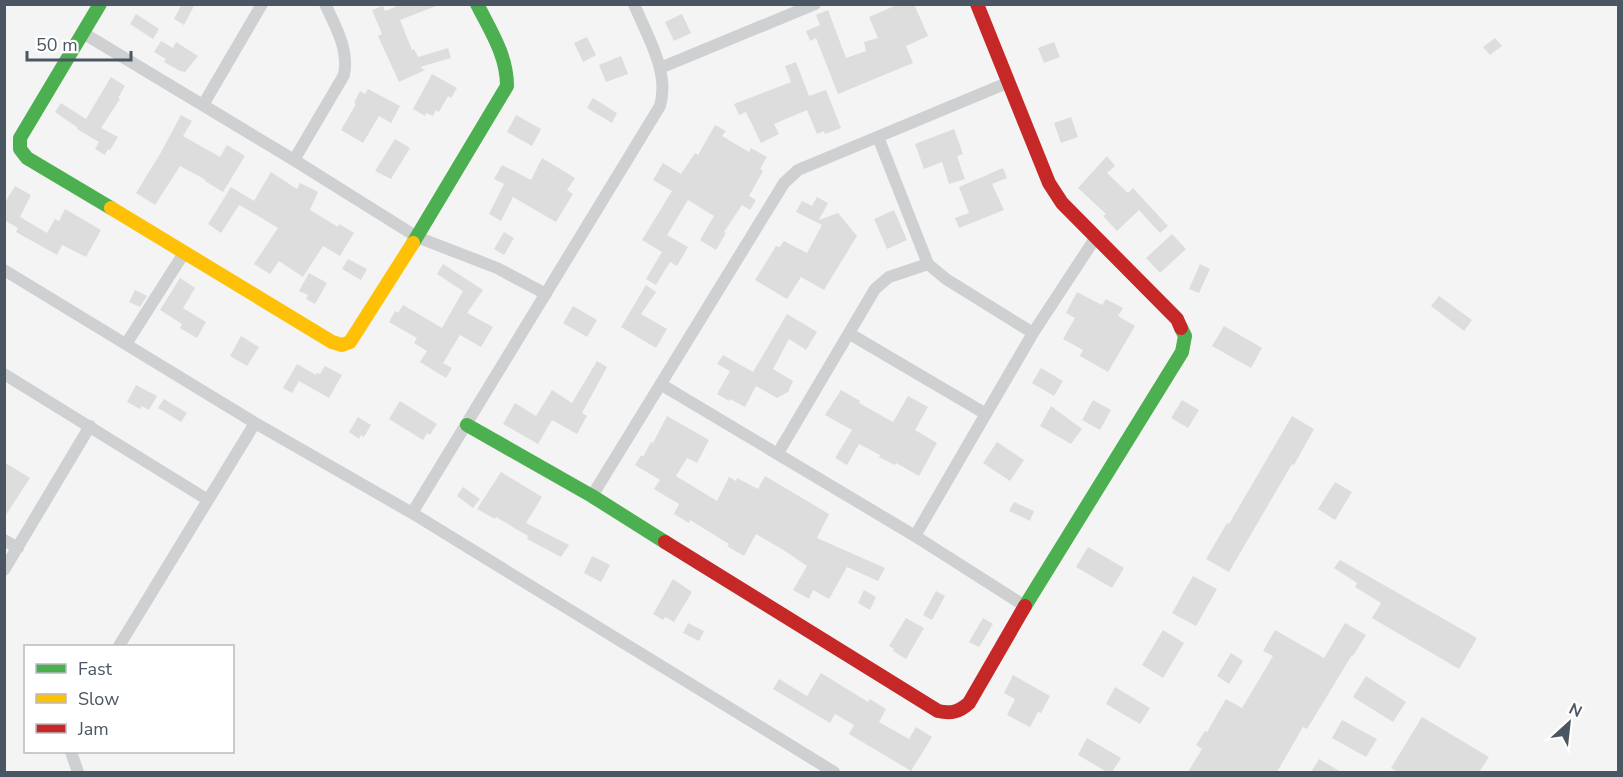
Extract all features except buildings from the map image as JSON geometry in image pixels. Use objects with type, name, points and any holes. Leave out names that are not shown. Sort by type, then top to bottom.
[{"type":"street","points":[[100,4],[20,138],[20,149],[27,158],[332,342],[342,345],[350,342],[417,237],[507,86],[508,75],[505,63],[477,4]]},
{"type":"street","points":[[204,105],[262,4]]},
{"type":"street","points":[[294,160],[344,75],[345,54],[325,4]]},
{"type":"street","points":[[412,513],[660,106],[664,93],[660,68],[634,4]]},
{"type":"street","points":[[660,68],[815,4]]},
{"type":"street","points":[[467,425],[592,496],[938,711],[950,715],[958,713],[969,703],[1025,606],[1182,352],[1185,336],[1177,319],[1062,203],[1048,183],[977,4]]},
{"type":"street","points":[[83,33],[417,237],[497,268],[546,294]]},
{"type":"street","points":[[592,496],[784,183],[798,170],[1007,83]]},
{"type":"street","points":[[878,137],[928,264],[946,279],[1033,333]]},
{"type":"street","points":[[915,536],[1033,333],[1096,237]]},
{"type":"street","points":[[126,344],[184,253]]},
{"type":"street","points":[[778,453],[876,289],[889,278],[928,264]]},
{"type":"street","points":[[4,270],[255,423],[412,513],[834,772]]},
{"type":"street","points":[[850,334],[986,414]]},
{"type":"street","points":[[4,374],[208,500]]},
{"type":"street","points":[[662,385],[915,536],[1025,606]]},
{"type":"street","points":[[120,645],[255,423]]},
{"type":"street","points":[[4,570],[90,426]]},
{"type":"street","points":[[4,540],[18,548]]},
{"type":"street","points":[[71,753],[78,772]]},
{"type":"traffic: fast","points":[[100,4],[20,138],[20,149],[27,158],[111,208]]},
{"type":"traffic: fast","points":[[413,243],[507,86],[501,53],[477,4]]},
{"type":"traffic: fast","points":[[1025,606],[1182,352],[1185,336],[1181,328]]},
{"type":"traffic: fast","points":[[467,425],[592,496],[665,542]]},
{"type":"traffic: slow","points":[[111,208],[332,342],[342,345],[350,342],[413,243]]},
{"type":"traffic: jam","points":[[977,4],[1049,183],[1062,203],[1177,319],[1181,328]]},
{"type":"traffic: jam","points":[[665,542],[943,712],[955,712],[969,703],[1025,606]]}]
